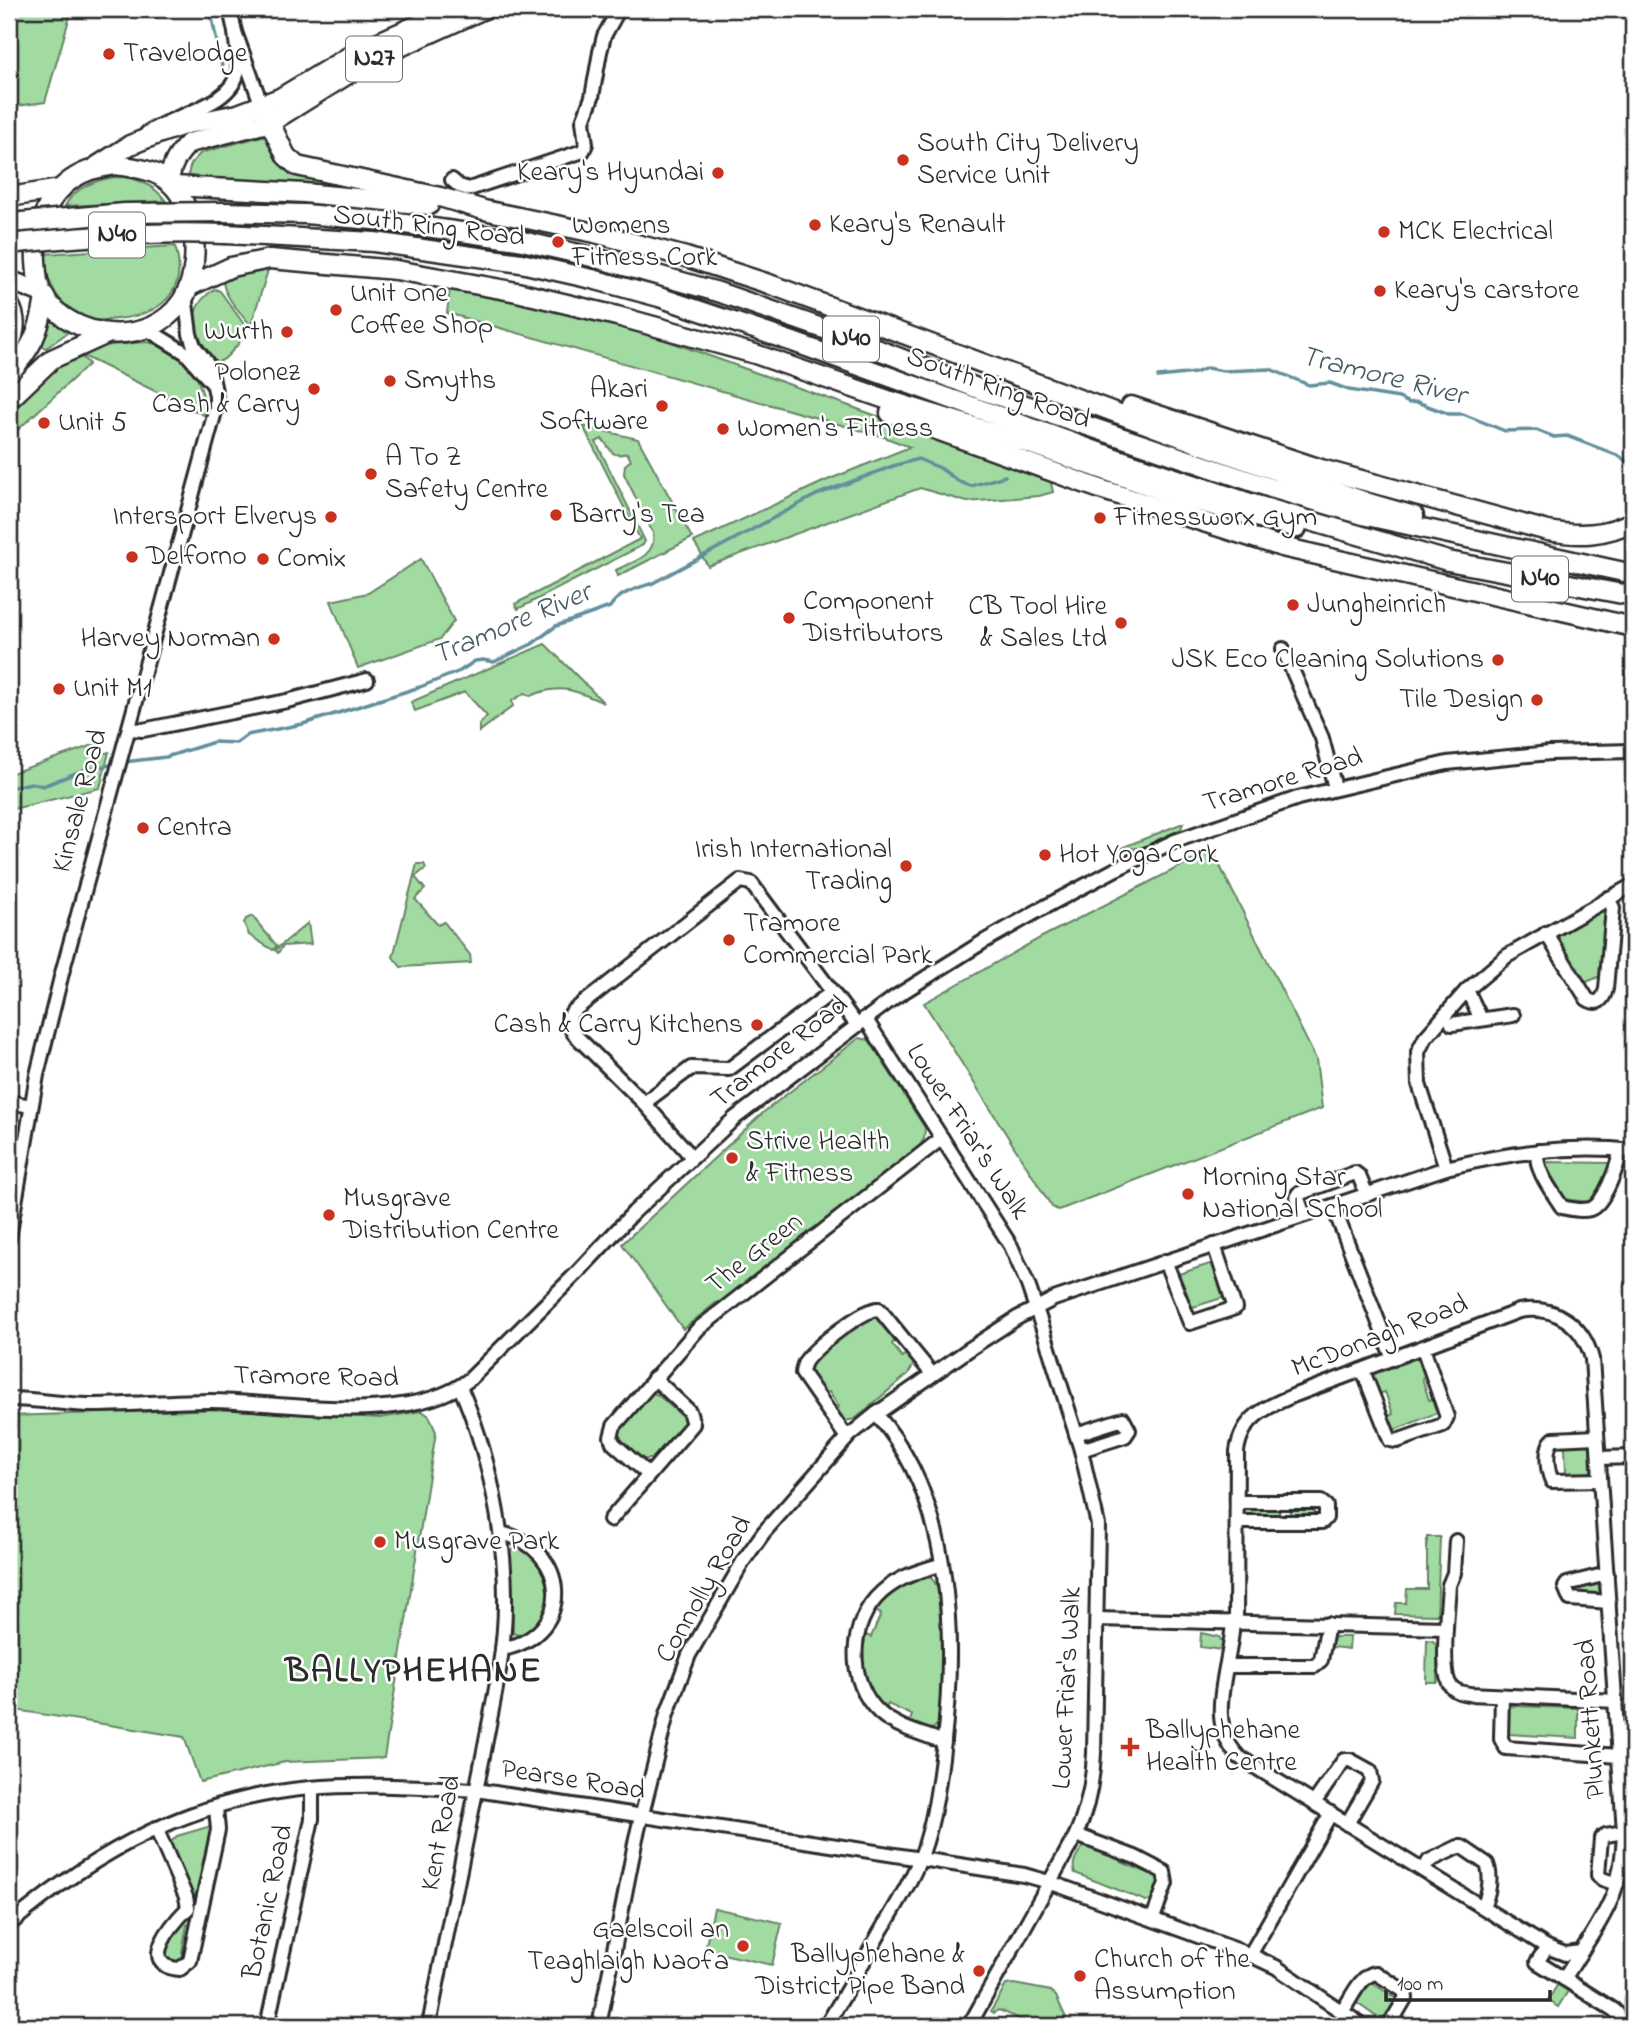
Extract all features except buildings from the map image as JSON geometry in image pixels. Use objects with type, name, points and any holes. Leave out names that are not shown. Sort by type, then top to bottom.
[{"type":"highway","name":"N27","points":[[9,373],[27,353],[41,324],[43,295],[37,278],[37,235],[45,211],[61,189],[130,145],[187,124],[238,114],[262,106],[309,82],[358,51],[454,9]]},
{"type":"highway","name":"N27","points":[[88,171],[114,165],[134,167],[171,184],[172,165],[189,143],[271,122],[369,61],[484,9]]},
{"type":"highway","points":[[262,106],[286,156],[297,166],[595,233],[686,257],[769,284],[901,333],[1035,392],[1144,435],[1278,481],[1464,538]]},
{"type":"highway","points":[[171,184],[484,210]]},
{"type":"highway","points":[[9,280],[43,295],[63,318],[82,328],[107,334],[145,328],[165,317],[180,304],[187,290],[194,255],[187,210],[171,184]]},
{"type":"highway","points":[[9,197],[61,189]]},
{"type":"highway","name":"South Ring Road","points":[[9,223],[125,213],[305,214],[384,221],[518,240],[596,258],[718,292],[833,332],[984,391],[1271,488],[1367,516],[1633,574]]},
{"type":"highway","name":"South Ring Road","points":[[9,244],[142,234],[226,234],[374,242],[520,263],[659,298],[793,342],[1141,467],[1256,505],[1448,561],[1633,596]]},
{"type":"highway","points":[[187,290],[244,263],[270,259],[324,263],[461,281],[555,300],[755,354],[900,404],[1033,445],[1181,497],[1272,522],[1448,561]]},
{"type":"highway","points":[[9,304],[15,320],[14,334],[9,346]]},
{"type":"highway","points":[[671,330],[996,452],[1213,526],[1352,564],[1633,627]]},
{"type":"highway","points":[[901,333],[1013,366],[1321,469],[1548,531],[1599,533],[1633,521]]},
{"type":"highway","points":[[9,400],[52,359],[107,334]]},
{"type":"highway","points":[[923,342],[1372,504],[1595,567]]},
{"type":"street","points":[[130,145],[159,124],[223,97],[238,70],[230,9]]},
{"type":"street","points":[[452,180],[459,187],[469,189],[583,150],[586,144],[583,121],[592,97],[604,36],[619,9]]},
{"type":"street","points":[[235,32],[262,106]]},
{"type":"street","name":"Kinsale Road","points":[[9,1238],[31,1106],[62,973],[216,408],[210,367],[194,346],[190,334],[187,290]]},
{"type":"street","points":[[145,328],[186,353],[212,383]]},
{"type":"street","points":[[1283,649],[1322,738],[1335,788]]},
{"type":"street","points":[[129,729],[143,730],[236,712],[367,680]]},
{"type":"street","name":"Tramore Road","points":[[9,1399],[87,1405],[208,1401],[384,1408],[433,1400],[460,1387],[487,1363],[634,1212],[691,1156],[744,1110],[860,1021],[997,933],[1116,869],[1201,831],[1261,809],[1335,788],[1447,763],[1549,753],[1633,751]]},
{"type":"street","name":"Lower Friar's Walk","points":[[644,1103],[576,1036],[569,1024],[569,1017],[740,881],[745,880],[751,883],[832,992],[860,1021],[942,1139],[1011,1246],[1036,1308],[1081,1450],[1098,1525],[1093,1780],[1085,1814],[1076,1835],[969,2026]]},
{"type":"street","points":[[1446,1168],[1419,1084],[1418,1052],[1433,1026],[1467,990],[1507,956],[1633,886]]},
{"type":"street","points":[[1546,933],[1587,999],[1593,1003],[1599,1002],[1606,989],[1613,908],[1608,898]]},
{"type":"street","points":[[1467,990],[1481,1018]]},
{"type":"street","points":[[691,1156],[644,1103],[691,1068],[729,1069],[832,992]]},
{"type":"street","points":[[1452,1024],[1481,1018],[1513,1016]]},
{"type":"street","points":[[9,1102],[31,1106]]},
{"type":"street","name":"The Green","points":[[649,1475],[613,1443],[611,1437],[614,1426],[654,1378],[698,1329],[942,1139]]},
{"type":"street","name":"Connolly Road","points":[[599,2026],[641,1816],[667,1714],[689,1655],[751,1548],[850,1435],[932,1374],[1017,1318],[1054,1299],[1446,1168],[1493,1157],[1538,1152],[1595,1148],[1627,1151],[1599,1203],[1590,1209],[1562,1207],[1541,1171],[1536,1158],[1538,1152]]},
{"type":"street","points":[[1304,1215],[1298,1194],[1355,1173],[1367,1195]]},
{"type":"street","points":[[1333,1206],[1393,1359]]},
{"type":"street","points":[[1165,1261],[1190,1322],[1223,1312],[1235,1308],[1214,1245]]},
{"type":"street","points":[[850,1435],[843,1432],[802,1373],[806,1360],[836,1334],[869,1310],[879,1308],[932,1374]]},
{"type":"street","name":"McDonagh Road","points":[[1547,1947],[1245,1762],[1229,1745],[1222,1733],[1220,1719],[1235,1621],[1238,1443],[1252,1418],[1265,1408],[1519,1311],[1534,1309],[1553,1313],[1572,1324],[1589,1347],[1592,1359]]},
{"type":"street","points":[[1363,1371],[1390,1440],[1397,1441],[1443,1425],[1447,1417],[1423,1348]]},
{"type":"street","name":"Plunkett Road","points":[[1564,1979],[1608,1908],[1628,1859],[1592,1359]]},
{"type":"street","points":[[610,1520],[690,1431],[693,1420],[689,1411],[654,1378]]},
{"type":"street","name":"Kent Road","points":[[429,2026],[502,1650],[505,1600],[501,1533],[481,1449],[460,1387]]},
{"type":"street","points":[[827,2026],[905,1890],[919,1860],[934,1805],[944,1742],[950,1652],[946,1599],[933,1524],[918,1480],[898,1442],[876,1414]]},
{"type":"street","points":[[1076,1434],[1123,1419],[1129,1430],[1125,1436],[1081,1450]]},
{"type":"street","points":[[1597,1437],[1554,1439],[1548,1449],[1552,1481],[1600,1480]]},
{"type":"street","points":[[1599,1458],[1633,1457]]},
{"type":"street","points":[[1237,1502],[1321,1502],[1326,1510],[1326,1518],[1322,1522],[1237,1522]]},
{"type":"street","points":[[1285,1502],[1286,1522]]},
{"type":"street","points":[[501,1533],[516,1537],[536,1550],[549,1569],[555,1595],[554,1611],[538,1633],[516,1646],[502,1650]]},
{"type":"street","points":[[1456,1541],[1446,1628],[1445,1670],[1449,1684],[1460,1692],[1616,1701]]},
{"type":"street","points":[[940,1564],[905,1577],[877,1597],[863,1621],[856,1654],[861,1685],[879,1713],[904,1727],[944,1742]]},
{"type":"street","name":"Plunkett Road","points":[[1607,1574],[1567,1584],[1565,1587],[1570,1599],[1609,1602]]},
{"type":"street","points":[[1097,1619],[1446,1628]]},
{"type":"street","points":[[1227,1666],[1315,1665],[1321,1660],[1328,1624]]},
{"type":"street","points":[[1503,1696],[1501,1739],[1506,1748],[1619,1756]]},
{"type":"street","points":[[1314,1803],[1344,1760],[1350,1760],[1370,1771],[1373,1780],[1347,1824]]},
{"type":"street","name":"Pearse Road","points":[[9,1925],[82,1868],[126,1842],[156,1828],[216,1808],[264,1795],[312,1788],[424,1787],[476,1790],[1024,1875],[1153,1918],[1250,1955],[1276,1968],[1363,2026]]},
{"type":"street","name":"Botanic Road","points":[[268,2026],[312,1819],[312,1788]]},
{"type":"street","points":[[156,1828],[186,1897],[194,1909],[218,1830],[216,1808]]},
{"type":"street","points":[[1250,1955],[1331,1813]]},
{"type":"street","points":[[1617,1884],[1598,1875],[1601,1839],[1606,1835],[1624,1832]]},
{"type":"street","points":[[1076,1835],[1135,1857],[1164,1872],[1166,1883],[1153,1918]]},
{"type":"street","points":[[1424,1870],[1429,1861],[1462,1847],[1487,1864],[1489,1869],[1487,1897],[1483,1906]]},
{"type":"street","points":[[1581,1952],[1565,1954],[1547,1947],[1537,1962],[1620,2015],[1623,2026]]},
{"type":"street","points":[[1342,2012],[1364,1978],[1376,1973],[1404,1991],[1406,1997],[1389,2026]]},
{"type":"green space","points":[[9,9],[72,9],[45,102],[9,107]]},
{"type":"green space","points":[[266,135],[270,148],[283,165],[373,192],[190,181],[191,166],[201,153]]},
{"type":"green space","points":[[115,177],[144,183],[156,190],[166,201],[65,206],[74,194],[86,186]]},
{"type":"green space","points":[[175,246],[178,274],[170,296],[162,304],[139,315],[106,320],[92,320],[77,315],[62,302],[47,274],[44,254]]},
{"type":"green space","points":[[268,270],[251,325],[230,299],[223,282],[244,273]]},
{"type":"green space","points":[[450,287],[577,315],[654,336],[1050,478],[1053,492],[1039,496],[967,502],[920,488],[708,566],[694,542],[825,481],[910,447],[884,437],[447,313]]},
{"type":"green space","points":[[215,289],[220,291],[246,327],[238,345],[222,360],[214,361],[208,358],[200,345],[194,320],[200,303]]},
{"type":"green space","points":[[49,318],[67,329],[67,333],[46,348],[41,346]]},
{"type":"green space","points":[[146,342],[172,351],[190,367],[201,389],[206,416],[79,354],[89,364],[9,438],[9,413],[62,362],[88,349]]},
{"type":"green space","points":[[583,426],[638,439],[692,538],[618,576],[616,570],[648,553],[653,533],[624,474],[625,465],[631,460],[627,453],[614,454],[602,439],[596,442],[645,541],[643,545],[518,609],[515,604],[640,539]]},
{"type":"green space","points":[[421,559],[454,621],[440,639],[358,668],[331,601],[368,593]]},
{"type":"green space","points":[[545,644],[604,703],[567,690],[550,690],[530,696],[525,693],[512,701],[513,706],[479,732],[479,725],[487,716],[465,692],[415,711],[411,702]]},
{"type":"green space","points":[[99,743],[101,754],[109,752],[100,788],[9,810],[9,774]]},
{"type":"green space","points":[[1183,823],[1181,829],[1141,848],[1119,849]]},
{"type":"green space","points":[[1212,850],[1316,1059],[1322,1108],[1058,1210],[1052,1207],[924,1003],[1042,937]]},
{"type":"green space","points":[[417,864],[424,864],[426,868],[415,877],[425,889],[415,899],[438,925],[444,922],[470,955],[471,963],[401,967],[393,957]]},
{"type":"green space","points":[[1602,911],[1607,915],[1603,975],[1582,984],[1556,942],[1557,937]]},
{"type":"green space","points":[[252,916],[277,946],[273,950],[249,935],[244,923]]},
{"type":"green space","points":[[308,923],[311,944],[283,946],[278,953],[275,950]]},
{"type":"green space","points":[[859,1038],[869,1040],[925,1128],[924,1139],[916,1151],[719,1305],[717,1302],[683,1329],[622,1244],[765,1111]]},
{"type":"green space","points":[[1543,1162],[1614,1163],[1594,1201],[1590,1202],[1562,1199],[1547,1175]]},
{"type":"green space","points":[[1216,1262],[1228,1296],[1190,1308],[1179,1274]]},
{"type":"green space","points":[[880,1315],[898,1337],[892,1344],[902,1357],[910,1351],[914,1364],[908,1374],[855,1419],[845,1421],[834,1411],[839,1407],[829,1392],[823,1396],[815,1384],[810,1371],[811,1362],[870,1316]]},
{"type":"green space","points":[[1421,1357],[1429,1374],[1422,1378],[1429,1400],[1438,1397],[1439,1412],[1391,1429],[1385,1418],[1393,1414],[1385,1392],[1375,1395],[1370,1378],[1375,1371]]},
{"type":"green space","points":[[651,1392],[684,1418],[684,1426],[652,1459],[643,1459],[624,1443],[620,1430]]},
{"type":"green space","points":[[223,1409],[380,1418],[422,1411],[429,1416],[436,1432],[384,1758],[285,1762],[200,1782],[184,1737],[9,1709],[9,1416]]},
{"type":"green space","points":[[1587,1443],[1590,1446],[1591,1473],[1587,1476],[1558,1476],[1557,1473],[1566,1473],[1565,1448],[1557,1448],[1558,1445]]},
{"type":"green space","points":[[1279,1504],[1280,1520],[1244,1516],[1245,1507]]},
{"type":"green space","points":[[1290,1505],[1311,1505],[1314,1515],[1311,1520],[1290,1520]]},
{"type":"green space","points":[[1427,1537],[1440,1537],[1437,1615],[1395,1614],[1396,1603],[1406,1603],[1407,1589],[1427,1589]]},
{"type":"green space","points":[[518,1547],[528,1550],[542,1565],[547,1575],[550,1598],[545,1618],[523,1637],[513,1633],[510,1551]]},
{"type":"green space","points":[[923,1577],[931,1578],[936,1586],[943,1621],[944,1687],[941,1717],[931,1730],[909,1724],[912,1715],[888,1704],[885,1712],[868,1686],[862,1656],[863,1634],[871,1637],[881,1614],[873,1610],[891,1592]]},
{"type":"green space","points":[[1598,1582],[1600,1595],[1576,1598],[1570,1588]]},
{"type":"green space","points":[[1201,1633],[1219,1637],[1223,1643],[1222,1650],[1200,1647]]},
{"type":"green space","points":[[1335,1637],[1350,1637],[1349,1649],[1331,1647]]},
{"type":"green space","points":[[1427,1640],[1437,1645],[1437,1682],[1426,1682]]},
{"type":"green space","points":[[1507,1707],[1578,1708],[1578,1738],[1508,1734],[1505,1729]]},
{"type":"green space","points":[[211,1826],[215,1829],[196,1906],[193,1905],[168,1845],[177,1836]]},
{"type":"green space","points":[[1088,1844],[1119,1855],[1121,1862],[1158,1877],[1161,1881],[1154,1900],[1146,1901],[1075,1873],[1076,1857]]},
{"type":"green space","points":[[714,1908],[782,1923],[772,1965],[705,1950]]},
{"type":"green space","points":[[189,1913],[195,1916],[195,1924],[187,1925],[182,1952],[188,1952],[184,1963],[171,1964],[163,1953],[163,1948]]},
{"type":"green space","points":[[1372,1983],[1399,2000],[1387,2021],[1381,2020],[1357,2003],[1358,1996]]},
{"type":"green space","points":[[1558,1984],[1568,1991],[1558,2007],[1548,2000]]},
{"type":"green space","points":[[1006,1985],[1051,1991],[1066,2018],[1035,2022],[1022,2020],[998,2010],[994,2013],[991,2011]]},
{"type":"waterway","points":[[210,9],[223,71]]},
{"type":"waterway","name":"Tramore River","points":[[1158,377],[1195,373],[1207,368],[1223,371],[1270,369],[1309,385],[1330,383],[1349,390],[1399,398],[1409,403],[1417,402],[1449,414],[1463,414],[1505,431],[1536,430],[1554,437],[1567,436],[1619,456],[1633,467]]},
{"type":"waterway","name":"Tramore River","points":[[124,762],[166,757],[214,742],[236,743],[247,735],[303,724],[420,687],[460,671],[475,661],[494,662],[532,644],[556,626],[610,607],[623,595],[653,583],[816,495],[893,466],[918,459],[971,486],[1005,476]]},
{"type":"waterway","name":"Tramore River","points":[[9,788],[31,783],[43,786],[86,769],[117,764]]},
{"type":"place","name":"Travelodge","points":[[109,54]]},
{"type":"place","name":"South City Delivery Service Unit","points":[[903,160]]},
{"type":"place","name":"Keary's Hyundai","points":[[718,173]]},
{"type":"place","name":"Keary's Renault","points":[[815,225]]},
{"type":"place","name":"MCK Electrical","points":[[1384,232]]},
{"type":"place","name":"Womens Fitness Cork","points":[[558,242]]},
{"type":"place","name":"Keary's carstore","points":[[1380,291]]},
{"type":"place","name":"Unit One Coffee Shop","points":[[336,310]]},
{"type":"place","name":"Wurth","points":[[287,332]]},
{"type":"place","name":"Smyths","points":[[390,381]]},
{"type":"place","name":"Polonez Cash & Carry","points":[[314,389]]},
{"type":"place","name":"Akari Software","points":[[662,406]]},
{"type":"place","name":"Unit 5","points":[[44,423]]},
{"type":"place","name":"Women's Fitness","points":[[723,429]]},
{"type":"place","name":"A To Z Safety Centre","points":[[371,474]]},
{"type":"place","name":"Barry's Tea","points":[[556,515]]},
{"type":"place","name":"Intersport Elverys","points":[[331,517]]},
{"type":"place","name":"Fitnessworx Gym","points":[[1100,518]]},
{"type":"place","name":"Delforno","points":[[132,557]]},
{"type":"place","name":"Comix","points":[[263,559]]},
{"type":"place","name":"Jungheinrich","points":[[1293,605]]},
{"type":"place","name":"Component Distributors","points":[[789,618]]},
{"type":"place","name":"CB Tool Hire & Sales Ltd","points":[[1121,623]]},
{"type":"place","name":"Harvey Norman","points":[[274,639]]},
{"type":"place","name":"JSK Eco Cleaning Solutions","points":[[1498,660]]},
{"type":"place","name":"Unit M1","points":[[59,689]]},
{"type":"place","name":"Tile Design","points":[[1537,700]]},
{"type":"place","name":"Centra","points":[[143,828]]},
{"type":"place","name":"Hot Yoga Cork","points":[[1045,855]]},
{"type":"place","name":"Irish International Trading","points":[[906,866]]},
{"type":"place","name":"Tramore Commercial Park","points":[[729,940]]},
{"type":"place","name":"Cash & Carry Kitchens","points":[[757,1025]]},
{"type":"place","name":"Strive Health & Fitness","points":[[732,1158]]},
{"type":"place","name":"Morning Star National School","points":[[1188,1194]]},
{"type":"place","name":"Musgrave Distribution Centre","points":[[329,1215]]},
{"type":"place","name":"Musgrave Park","points":[[380,1542]]},
{"type":"place","name":"Ballyphehane Health Centre","points":[[1130,1747]]},
{"type":"place","name":"Gaelscoil an Teaghlaigh Naofa","points":[[743,1946]]},
{"type":"place","name":"Ballyphehane & District Pipe Band","points":[[979,1971]]},
{"type":"place","name":"Church of the Assumption","points":[[1080,1976]]},
{"type":"district","name":"BALLYPHEHANE","points":[[414,1672]]}]
